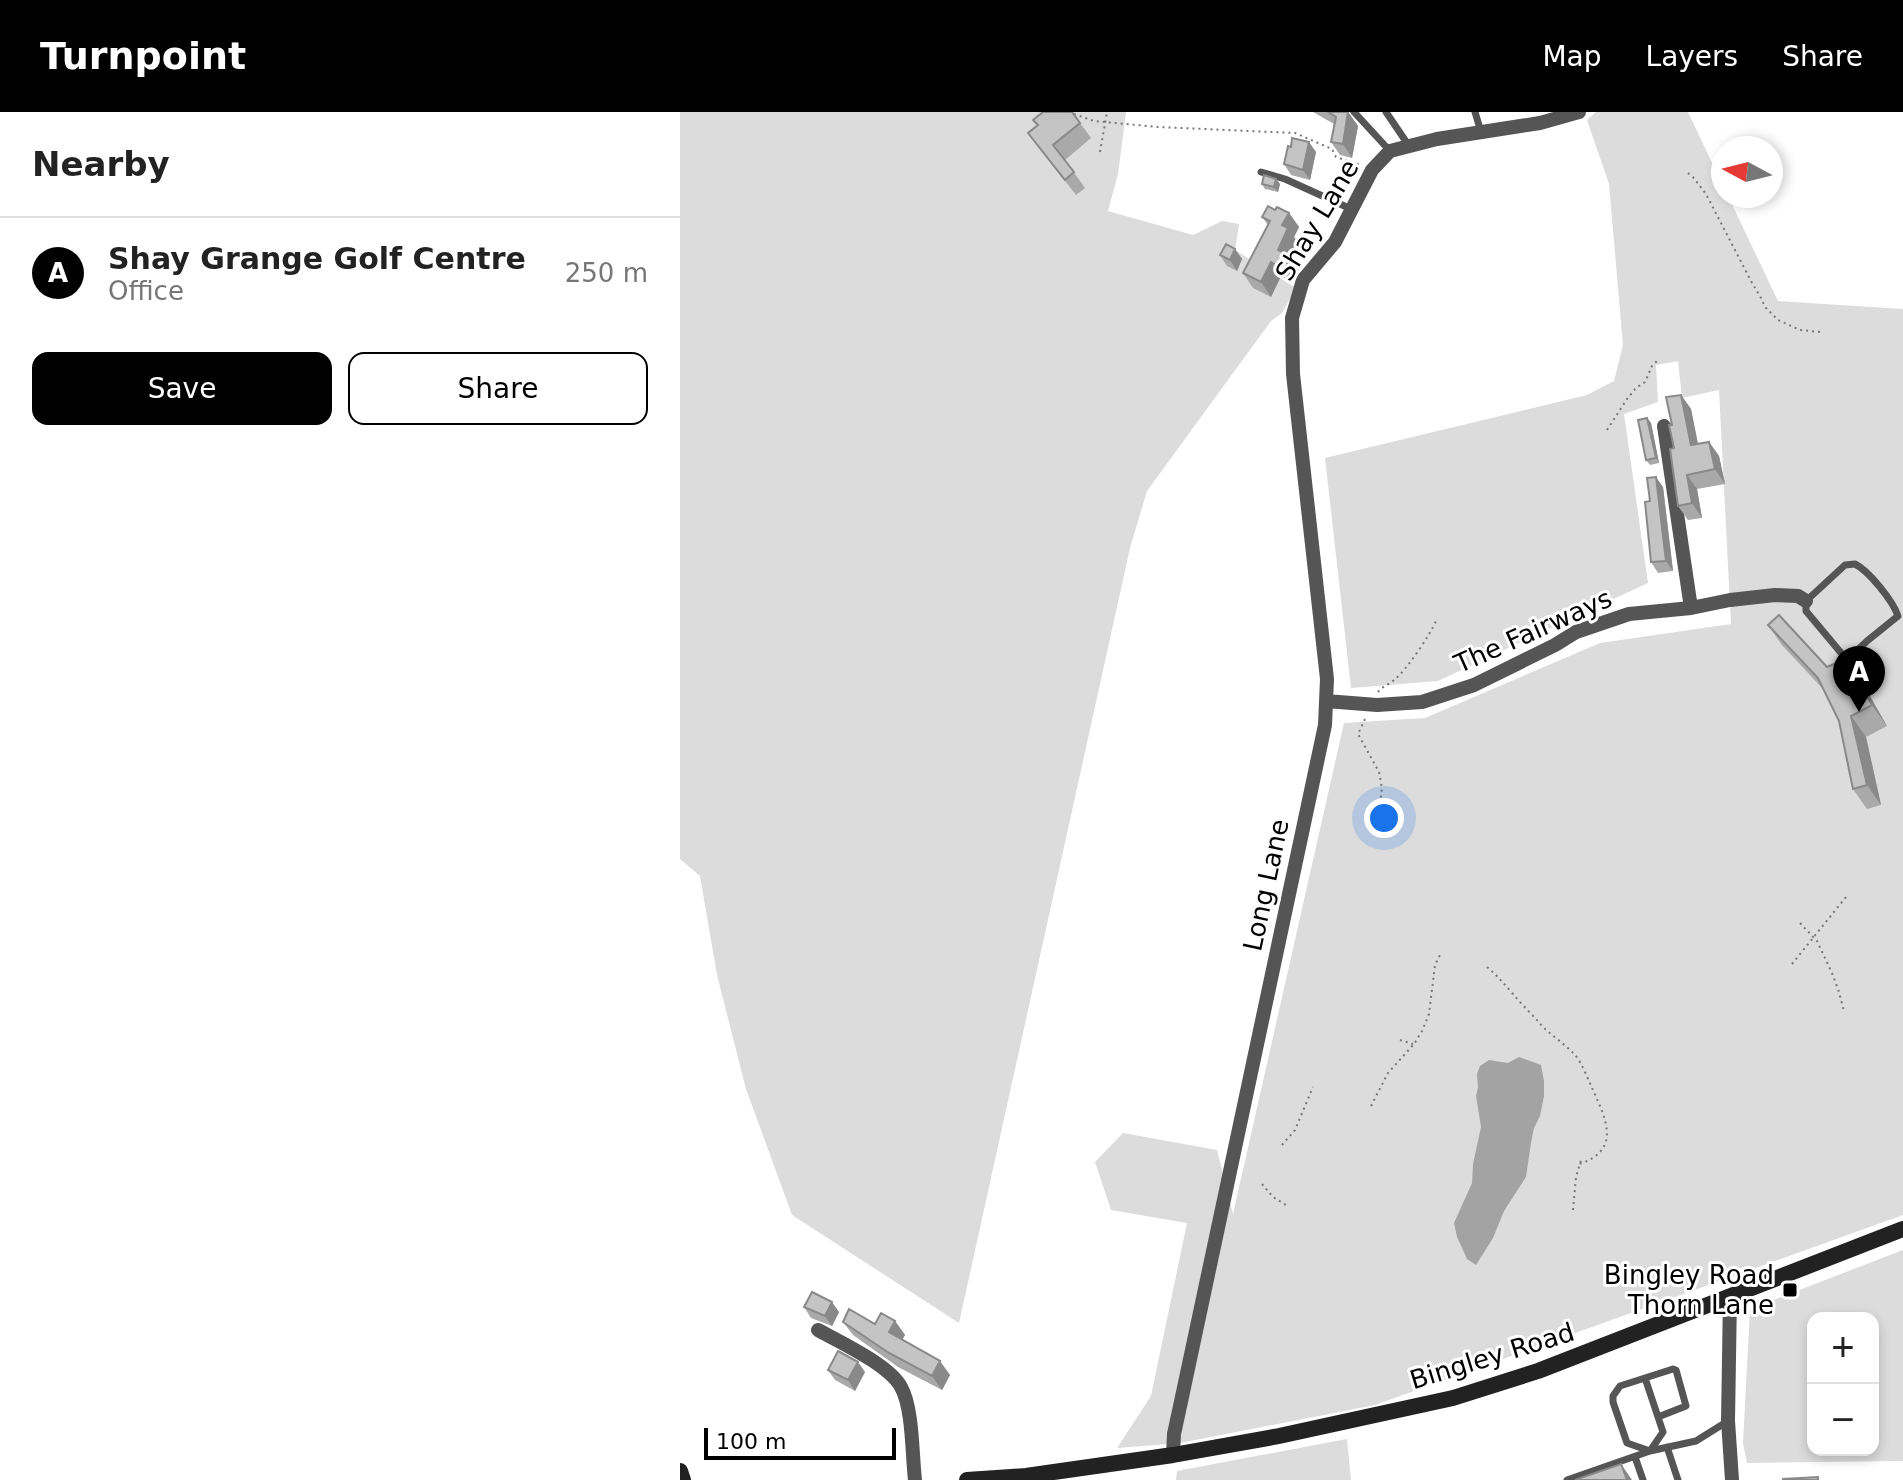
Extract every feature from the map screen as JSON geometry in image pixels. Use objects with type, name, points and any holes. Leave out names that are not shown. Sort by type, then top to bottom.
[{"type":"main road","name":"Bingley Road","points":[[967,1480],[1026,1476],[1173,1455],[1279,1436],[1453,1398],[1538,1371],[1903,1229]]},
{"type":"main road","points":[[680,1471],[683,1480]]},
{"type":"street","name":"Shay Lane","points":[[1292,318],[1303,280],[1335,242],[1372,170],[1390,151],[1437,139],[1540,123],[1579,112]]},
{"type":"street","name":"Long Lane","points":[[1173,1455],[1177,1423],[1325,725],[1327,679],[1293,374],[1292,318]]},
{"type":"street","points":[[1664,426],[1691,608]]},
{"type":"street","name":"The Fairways","points":[[1326,701],[1377,705],[1422,702],[1474,685],[1576,632],[1629,614],[1775,595],[1798,596],[1806,601]]},
{"type":"street","points":[[1730,1296],[1728,1421],[1732,1480]]},
{"type":"street","points":[[818,1330],[858,1352],[901,1386],[908,1411],[915,1480]]},
{"type":"lane","points":[[1354,112],[1390,151]]},
{"type":"lane","points":[[1386,112],[1409,146]]},
{"type":"lane","points":[[1475,112],[1481,132]]},
{"type":"lane","points":[[1261,172],[1285,179],[1352,210]]},
{"type":"lane","points":[[1855,564],[1866,569],[1895,606],[1898,616],[1847,660],[1806,611],[1806,601],[1845,565],[1855,564]]},
{"type":"lane","points":[[1650,1451],[1627,1443],[1613,1400],[1616,1390],[1670,1369],[1676,1370],[1686,1406],[1658,1417]]},
{"type":"lane","points":[[1645,1378],[1663,1432],[1650,1451]]},
{"type":"lane","points":[[1567,1480],[1650,1451],[1696,1441],[1728,1421]]},
{"type":"lane","points":[[1667,1447],[1678,1480]]},
{"type":"lane","points":[[1635,1457],[1643,1480]]},
{"type":"path","points":[[1068,112],[1094,121],[1158,127],[1295,133],[1332,149],[1336,157],[1372,170]]},
{"type":"path","points":[[1100,152],[1107,112]]},
{"type":"path","points":[[1688,173],[1706,194],[1765,307],[1778,320],[1800,330],[1820,332]]},
{"type":"path","points":[[1747,287],[1752,284]]},
{"type":"path","points":[[1607,430],[1627,399],[1645,382],[1658,360]]},
{"type":"path","points":[[1376,696],[1380,688],[1393,681],[1409,664],[1436,621]]},
{"type":"path","points":[[1367,715],[1358,734],[1379,772],[1382,788],[1378,818],[1370,835]]},
{"type":"path","points":[[1792,964],[1846,897]]},
{"type":"path","points":[[1800,923],[1814,938],[1832,973],[1846,1011]]},
{"type":"path","points":[[1371,1106],[1388,1073],[1414,1044],[1429,1014],[1435,965],[1440,955]]},
{"type":"path","points":[[1487,967],[1576,1056],[1592,1088],[1606,1120],[1608,1133],[1605,1146],[1589,1161],[1579,1164]]},
{"type":"path","points":[[1400,1040],[1414,1044]]},
{"type":"path","points":[[1282,1145],[1295,1130],[1313,1087]]},
{"type":"path","points":[[1573,1210],[1576,1177],[1582,1157]]},
{"type":"path","points":[[1262,1184],[1273,1197],[1286,1205]]},
{"type":"shaded area","points":[[680,112],[1126,112],[1118,174],[1108,211],[1193,235],[1222,221],[1239,224],[1235,250],[1296,288],[1282,313],[1271,321],[1147,491],[1130,548],[959,1323],[792,1215],[746,1089],[717,975],[700,876],[680,859]]},
{"type":"shaded area","points":[[1596,112],[1688,112],[1711,161],[1711,208],[1734,208],[1778,301],[1903,309],[1903,1215],[1375,1405],[1180,1443],[1117,1448],[1151,1396],[1187,1223],[1111,1210],[1095,1162],[1123,1133],[1217,1150],[1233,1214],[1344,723],[1425,718],[1600,643],[1731,624],[1719,390],[1682,398],[1678,361],[1656,365],[1658,402],[1624,414],[1648,583],[1438,681],[1351,688],[1325,458],[1587,395],[1614,381],[1623,345],[1609,184],[1587,120]]},
{"type":"shaded area","points":[[1519,1057],[1541,1065],[1544,1096],[1540,1116],[1534,1128],[1526,1177],[1476,1265],[1467,1259],[1454,1223],[1472,1183],[1481,1127],[1476,1096],[1477,1074],[1480,1066],[1489,1060],[1508,1063]]},
{"type":"shaded area","points":[[1903,1250],[1903,1461],[1747,1463],[1743,1443],[1750,1309]]},
{"type":"shaded area","points":[[1347,1439],[1351,1480],[1176,1480],[1177,1471]]},
{"type":"building","points":[[1043,112],[1072,112],[1080,123],[1053,145],[1074,172],[1065,180],[1028,133],[1038,125],[1033,120]]},
{"type":"building","points":[[1328,112],[1348,112],[1343,144],[1331,142],[1336,117]]},
{"type":"building","points":[[1292,138],[1309,142],[1303,170],[1284,164]]},
{"type":"building","points":[[1264,175],[1276,179],[1274,187],[1262,184]]},
{"type":"building","points":[[1268,206],[1289,213],[1282,225],[1288,228],[1278,250],[1289,255],[1282,268],[1271,262],[1261,282],[1243,273],[1270,221],[1262,217]]},
{"type":"building","points":[[1226,244],[1235,249],[1230,260],[1220,255]]},
{"type":"building","points":[[1681,395],[1691,445],[1709,442],[1715,469],[1687,475],[1692,503],[1678,506],[1670,449],[1674,448],[1669,425],[1672,425],[1666,397]]},
{"type":"building","points":[[1647,418],[1656,458],[1646,460],[1638,420]]},
{"type":"building","points":[[1656,477],[1666,561],[1651,562],[1645,502],[1650,501],[1647,478]]},
{"type":"building","points":[[1779,615],[1827,667],[1846,659],[1872,705],[1851,716],[1867,785],[1853,789],[1839,721],[1818,678],[1768,625]]},
{"type":"building","points":[[812,1292],[832,1302],[825,1316],[804,1307]]},
{"type":"building","points":[[849,1309],[875,1324],[881,1313],[895,1321],[889,1332],[940,1361],[932,1376],[889,1353],[843,1322]]},
{"type":"building","points":[[838,1351],[858,1362],[848,1380],[828,1370]]},
{"type":"building","points":[[1621,1464],[1627,1480],[1575,1480]]},
{"type":"building","points":[[1818,1477],[1818,1480],[1783,1480],[1783,1479]]},
{"type":"place","name":"Shay Grange Golf Centre","points":[[1859,712]]},
{"type":"place","name":"Bingley Road Thorn Lane","points":[[1790,1290]]}]
